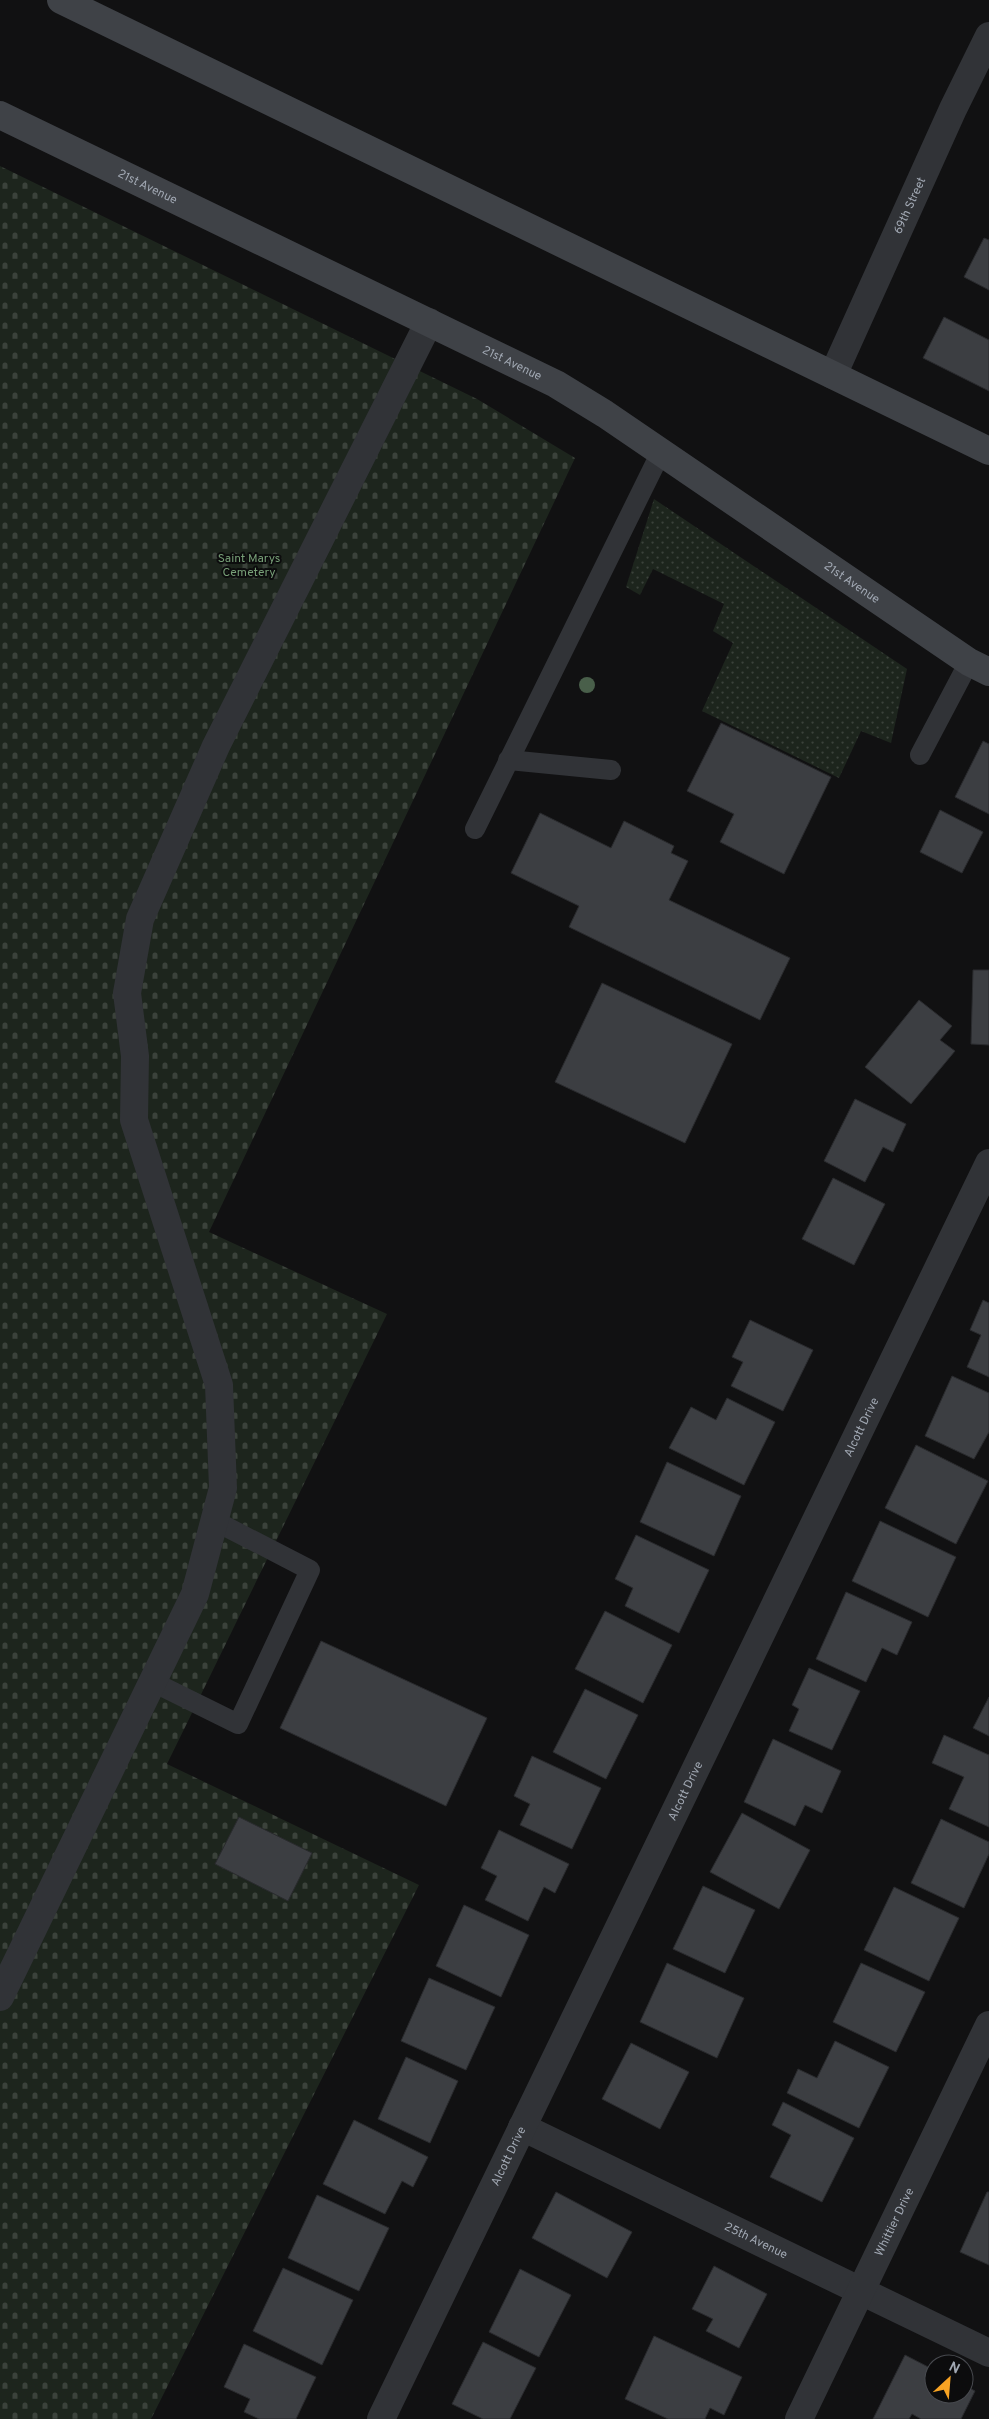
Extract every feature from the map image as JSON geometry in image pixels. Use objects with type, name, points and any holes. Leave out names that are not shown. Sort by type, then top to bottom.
[{"type":"street","points":[[61,0],[989,451]]},
{"type":"street","name":"69th Street","points":[[833,374],[953,109],[989,36]]},
{"type":"street","name":"21st Avenue","points":[[0,115],[556,384],[661,452],[979,667]]},
{"type":"street","points":[[0,1997],[195,1594],[223,1488],[218,1385],[134,1120],[135,1056],[126,992],[140,919],[216,746],[428,322]]},
{"type":"street","name":"Alcott Drive","points":[[381,2419],[989,1163]]},
{"type":"street","name":"Whittier Drive","points":[[799,2419],[989,2025]]},
{"type":"street","name":"25th Avenue","points":[[522,2127],[989,2353]]},
{"type":"lane","points":[[475,829],[661,452]]},
{"type":"lane","points":[[920,755],[979,667]]},
{"type":"lane","points":[[508,760],[611,770]]},
{"type":"lane","points":[[153,1682],[238,1724],[310,1570],[215,1521]]},
{"type":"green space","name":"Saint Marys Cemetery","points":[[0,166],[477,399],[575,458],[209,1232],[387,1314],[167,1764],[419,1885],[151,2419],[0,2419]]},
{"type":"green space","points":[[654,499],[907,669],[891,743],[861,731],[839,778],[702,711],[733,643],[713,631],[724,604],[653,569],[640,595],[626,587]]},
{"type":"building","points":[[984,238],[989,240],[989,290],[964,277]]},
{"type":"building","points":[[944,317],[989,340],[989,391],[923,358]]},
{"type":"building","points":[[721,723],[831,777],[784,874],[720,842],[734,814],[687,791]]},
{"type":"building","points":[[983,741],[989,744],[989,814],[955,797]]},
{"type":"building","points":[[940,810],[983,832],[962,873],[920,852]]},
{"type":"building","points":[[540,813],[611,848],[624,821],[674,846],[671,853],[688,861],[669,900],[790,958],[760,1020],[569,927],[579,906],[511,873]]},
{"type":"building","points":[[973,970],[989,970],[989,1045],[971,1044]]},
{"type":"building","points":[[602,983],[732,1044],[685,1143],[555,1082]]},
{"type":"building","points":[[919,1000],[952,1026],[940,1040],[955,1051],[911,1104],[865,1067]]},
{"type":"building","points":[[855,1099],[906,1124],[893,1152],[883,1147],[865,1182],[824,1161]]},
{"type":"building","points":[[833,1178],[885,1204],[854,1265],[802,1239]]},
{"type":"building","points":[[983,1300],[989,1303],[989,1377],[967,1367],[981,1335],[970,1330]]},
{"type":"building","points":[[750,1320],[813,1350],[783,1411],[731,1386],[743,1362],[732,1357]]},
{"type":"building","points":[[952,1376],[989,1393],[989,1432],[974,1459],[925,1436]]},
{"type":"building","points":[[727,1398],[775,1422],[744,1485],[669,1448],[691,1407],[716,1420]]},
{"type":"building","points":[[916,1445],[988,1481],[956,1544],[885,1508]]},
{"type":"building","points":[[667,1462],[741,1496],[714,1556],[640,1522]]},
{"type":"building","points":[[880,1521],[956,1557],[928,1617],[852,1581]]},
{"type":"building","points":[[636,1535],[709,1570],[679,1633],[625,1606],[633,1588],[615,1579]]},
{"type":"building","points":[[846,1592],[912,1622],[897,1655],[882,1648],[866,1682],[816,1659]]},
{"type":"building","points":[[605,1611],[672,1645],[643,1703],[575,1669]]},
{"type":"building","points":[[321,1641],[487,1718],[446,1806],[280,1728]]},
{"type":"building","points":[[809,1668],[860,1691],[832,1750],[789,1731],[799,1709],[792,1705]]},
{"type":"building","points":[[585,1689],[638,1715],[606,1779],[553,1752]]},
{"type":"building","points":[[989,1697],[989,1736],[973,1728]]},
{"type":"building","points":[[944,1735],[989,1755],[989,1827],[949,1809],[964,1777],[932,1763]]},
{"type":"building","points":[[773,1739],[841,1771],[822,1813],[805,1805],[795,1826],[744,1802]]},
{"type":"building","points":[[532,1756],[601,1788],[572,1849],[520,1825],[530,1804],[514,1796]]},
{"type":"building","points":[[742,1813],[810,1850],[779,1909],[710,1872]]},
{"type":"building","points":[[239,1817],[312,1853],[288,1901],[215,1864]]},
{"type":"building","points":[[941,1819],[989,1842],[989,1854],[964,1908],[911,1883]]},
{"type":"building","points":[[499,1830],[569,1864],[555,1893],[544,1887],[528,1921],[485,1900],[497,1876],[481,1868]]},
{"type":"building","points":[[703,1886],[755,1910],[725,1973],[673,1949]]},
{"type":"building","points":[[894,1887],[959,1918],[929,1981],[864,1950]]},
{"type":"building","points":[[464,1905],[529,1935],[501,1997],[436,1966]]},
{"type":"building","points":[[667,1963],[744,1998],[717,2058],[640,2022]]},
{"type":"building","points":[[861,1963],[925,1992],[896,2052],[833,2022]]},
{"type":"building","points":[[429,1978],[495,2007],[466,2070],[401,2041]]},
{"type":"building","points":[[835,2041],[889,2067],[859,2128],[787,2093],[798,2069],[817,2078]]},
{"type":"building","points":[[631,2043],[689,2072],[660,2129],[602,2099]]},
{"type":"building","points":[[406,2057],[458,2081],[430,2143],[378,2119]]},
{"type":"building","points":[[783,2102],[854,2138],[822,2202],[770,2177],[791,2135],[772,2125]]},
{"type":"building","points":[[354,2120],[428,2157],[413,2187],[402,2181],[385,2214],[323,2184]]},
{"type":"building","points":[[556,2192],[632,2232],[607,2278],[532,2238]]},
{"type":"building","points":[[987,2192],[989,2192],[989,2265],[960,2252]]},
{"type":"building","points":[[317,2195],[389,2228],[359,2291],[288,2258]]},
{"type":"building","points":[[714,2266],[767,2294],[739,2348],[706,2331],[713,2319],[692,2309]]},
{"type":"building","points":[[283,2268],[353,2300],[322,2365],[253,2331]]},
{"type":"building","points":[[520,2269],[571,2295],[539,2357],[489,2332]]},
{"type":"building","points":[[654,2336],[742,2377],[724,2415],[710,2408],[705,2419],[668,2419],[625,2399]]},
{"type":"building","points":[[483,2342],[536,2368],[510,2419],[483,2419],[452,2404]]},
{"type":"building","points":[[244,2344],[316,2377],[296,2419],[259,2419],[244,2412],[250,2399],[224,2387]]},
{"type":"building","points":[[905,2355],[924,2365],[924,2404],[968,2404],[961,2419],[921,2419],[912,2414],[909,2419],[873,2419]]}]
